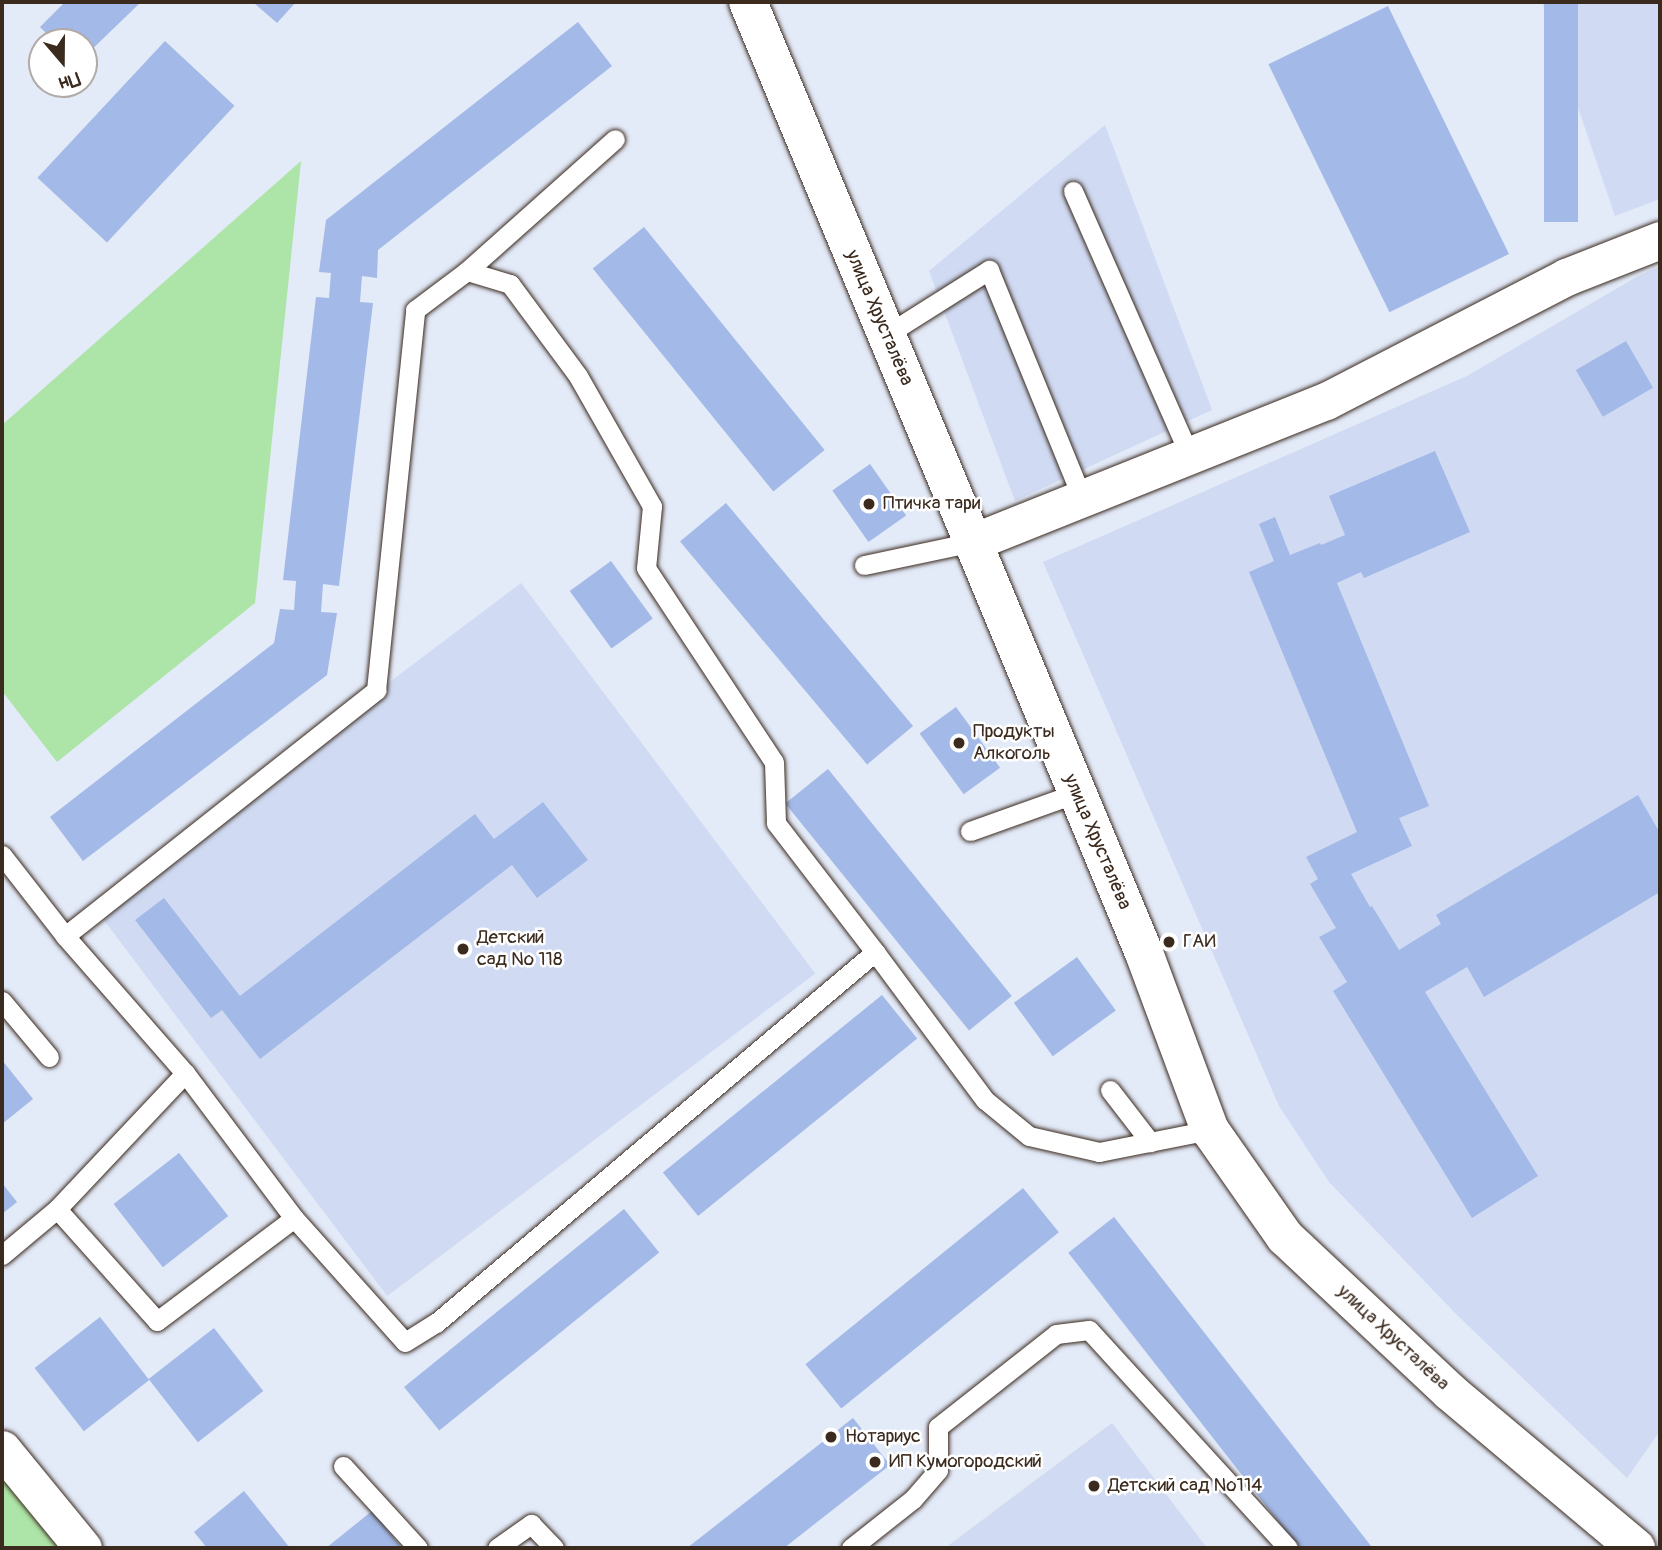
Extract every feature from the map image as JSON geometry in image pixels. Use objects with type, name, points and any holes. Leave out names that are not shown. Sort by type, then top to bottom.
[{"type":"main road","name":"улица Хрусталёва","points":[[748,2],[1144,953],[1210,1130],[1285,1237],[1450,1392],[1636,1548]]},
{"type":"street","points":[[973,542],[1326,401],[1566,277],[1660,240]]},
{"type":"street","points":[[2,1449],[83,1548]]},
{"type":"lane","points":[[65,936],[376,690],[415,310],[467,271],[615,139]]},
{"type":"lane","points":[[1073,191],[1190,456]]},
{"type":"lane","points":[[886,335],[989,270],[1083,500]]},
{"type":"lane","points":[[467,271],[510,284],[578,376],[652,506],[646,568],[774,762],[776,823],[985,1100],[1030,1136],[1099,1152],[1210,1130]]},
{"type":"lane","points":[[864,565],[973,542]]},
{"type":"lane","points":[[970,831],[1077,793]]},
{"type":"lane","points":[[2,855],[65,936],[185,1073],[294,1218],[405,1342],[436,1323],[874,952]]},
{"type":"lane","points":[[2,1001],[49,1057]]},
{"type":"lane","points":[[2,1255],[57,1209],[185,1073]]},
{"type":"lane","points":[[1110,1090],[1150,1142]]},
{"type":"lane","points":[[57,1209],[157,1321],[294,1218]]},
{"type":"lane","points":[[851,1548],[913,1499],[939,1470],[938,1426],[1056,1334],[1089,1330],[1288,1548]]},
{"type":"lane","points":[[343,1466],[418,1548]]},
{"type":"lane","points":[[497,1548],[531,1524],[554,1548]]},
{"type":"shaded area","points":[[1542,2],[1660,2],[1660,199],[1615,216]]},
{"type":"shaded area","points":[[1105,125],[1212,410],[1015,501],[929,271]]},
{"type":"shaded area","points":[[1660,266],[1660,1431],[1627,1478],[1458,1316],[1329,1182],[1279,1106],[1043,562],[1467,376],[1638,276]]},
{"type":"shaded area","name":"Детский сад № 118","points":[[521,583],[815,974],[387,1296],[93,906]]},
{"type":"shaded area","name":"Детский сад №114","points":[[1112,1423],[1207,1548],[945,1548]]},
{"type":"green space","points":[[301,161],[255,603],[57,762],[2,691],[2,425]]},
{"type":"green space","points":[[2,1473],[64,1548],[2,1548]]},
{"type":"building","points":[[65,2],[141,2],[98,43],[98,28],[40,27]]},
{"type":"building","points":[[253,2],[296,2],[277,23]]},
{"type":"building","points":[[1544,2],[1578,2],[1578,222],[1544,222]]},
{"type":"building","points":[[1388,6],[1509,254],[1389,312],[1268,64]]},
{"type":"building","points":[[578,22],[612,66],[378,250],[377,278],[362,276],[360,302],[373,303],[339,586],[323,584],[321,612],[337,613],[327,675],[83,861],[50,817],[274,643],[280,609],[294,610],[296,581],[283,580],[316,297],[329,298],[331,273],[319,272],[326,220]]},
{"type":"building","points":[[165,41],[234,106],[107,243],[37,178]]},
{"type":"building","points":[[644,227],[825,450],[773,492],[593,269]]},
{"type":"building","points":[[1626,341],[1653,388],[1603,417],[1576,370]]},
{"type":"building","points":[[1435,451],[1470,532],[1364,578],[1361,572],[1337,583],[1429,806],[1399,818],[1412,846],[1351,874],[1370,907],[1372,906],[1399,950],[1441,924],[1436,915],[1638,795],[1660,833],[1660,892],[1484,997],[1467,967],[1425,992],[1538,1176],[1472,1218],[1333,991],[1347,982],[1319,937],[1336,928],[1310,884],[1318,879],[1306,857],[1357,832],[1249,572],[1274,561],[1259,524],[1275,517],[1290,555],[1320,543],[1321,545],[1345,535],[1329,496]]},
{"type":"building","name":"Птичка тари","points":[[870,464],[906,516],[868,542],[832,490]]},
{"type":"building","points":[[726,503],[913,726],[867,764],[680,542]]},
{"type":"building","points":[[611,561],[653,618],[611,648],[570,591]]},
{"type":"building","points":[[956,707],[1000,768],[964,794],[920,733]]},
{"type":"building","points":[[828,769],[1012,996],[969,1031],[785,804]]},
{"type":"building","points":[[543,802],[588,860],[537,898],[512,865],[260,1059],[222,1010],[211,1018],[135,920],[164,898],[240,996],[475,814],[494,839]]},
{"type":"building","points":[[1077,957],[1116,1010],[1053,1056],[1014,1003]]},
{"type":"building","points":[[882,995],[917,1039],[698,1216],[663,1172]]},
{"type":"building","points":[[2,1060],[33,1099],[2,1124]]},
{"type":"building","points":[[179,1153],[228,1216],[163,1267],[114,1204]]},
{"type":"building","points":[[2,1183],[17,1202],[2,1214]]},
{"type":"building","points":[[1023,1188],[1059,1232],[841,1409],[805,1364]]},
{"type":"building","points":[[624,1209],[659,1253],[439,1431],[404,1387]]},
{"type":"building","points":[[1114,1217],[1373,1548],[1299,1548],[1068,1253]]},
{"type":"building","points":[[100,1317],[149,1380],[84,1431],[35,1368]]},
{"type":"building","points":[[214,1328],[263,1391],[198,1442],[149,1379]]},
{"type":"building","points":[[853,1418],[890,1465],[784,1548],[687,1548]]},
{"type":"building","points":[[244,1491],[290,1548],[207,1548],[194,1532]]},
{"type":"building","points":[[372,1511],[402,1548],[326,1548]]},
{"type":"place","name":"Птичка тари","points":[[869,504]]},
{"type":"place","name":"Продукты Алкоголь","points":[[959,743]]},
{"type":"place","name":"ГАИ","points":[[1169,942]]},
{"type":"place","name":"Детский сад № 118","points":[[463,949]]},
{"type":"place","name":"Нотариус","points":[[831,1437]]},
{"type":"place","name":"ИП Кумогородский","points":[[875,1462]]},
{"type":"place","name":"Детский сад №114","points":[[1094,1486]]}]
